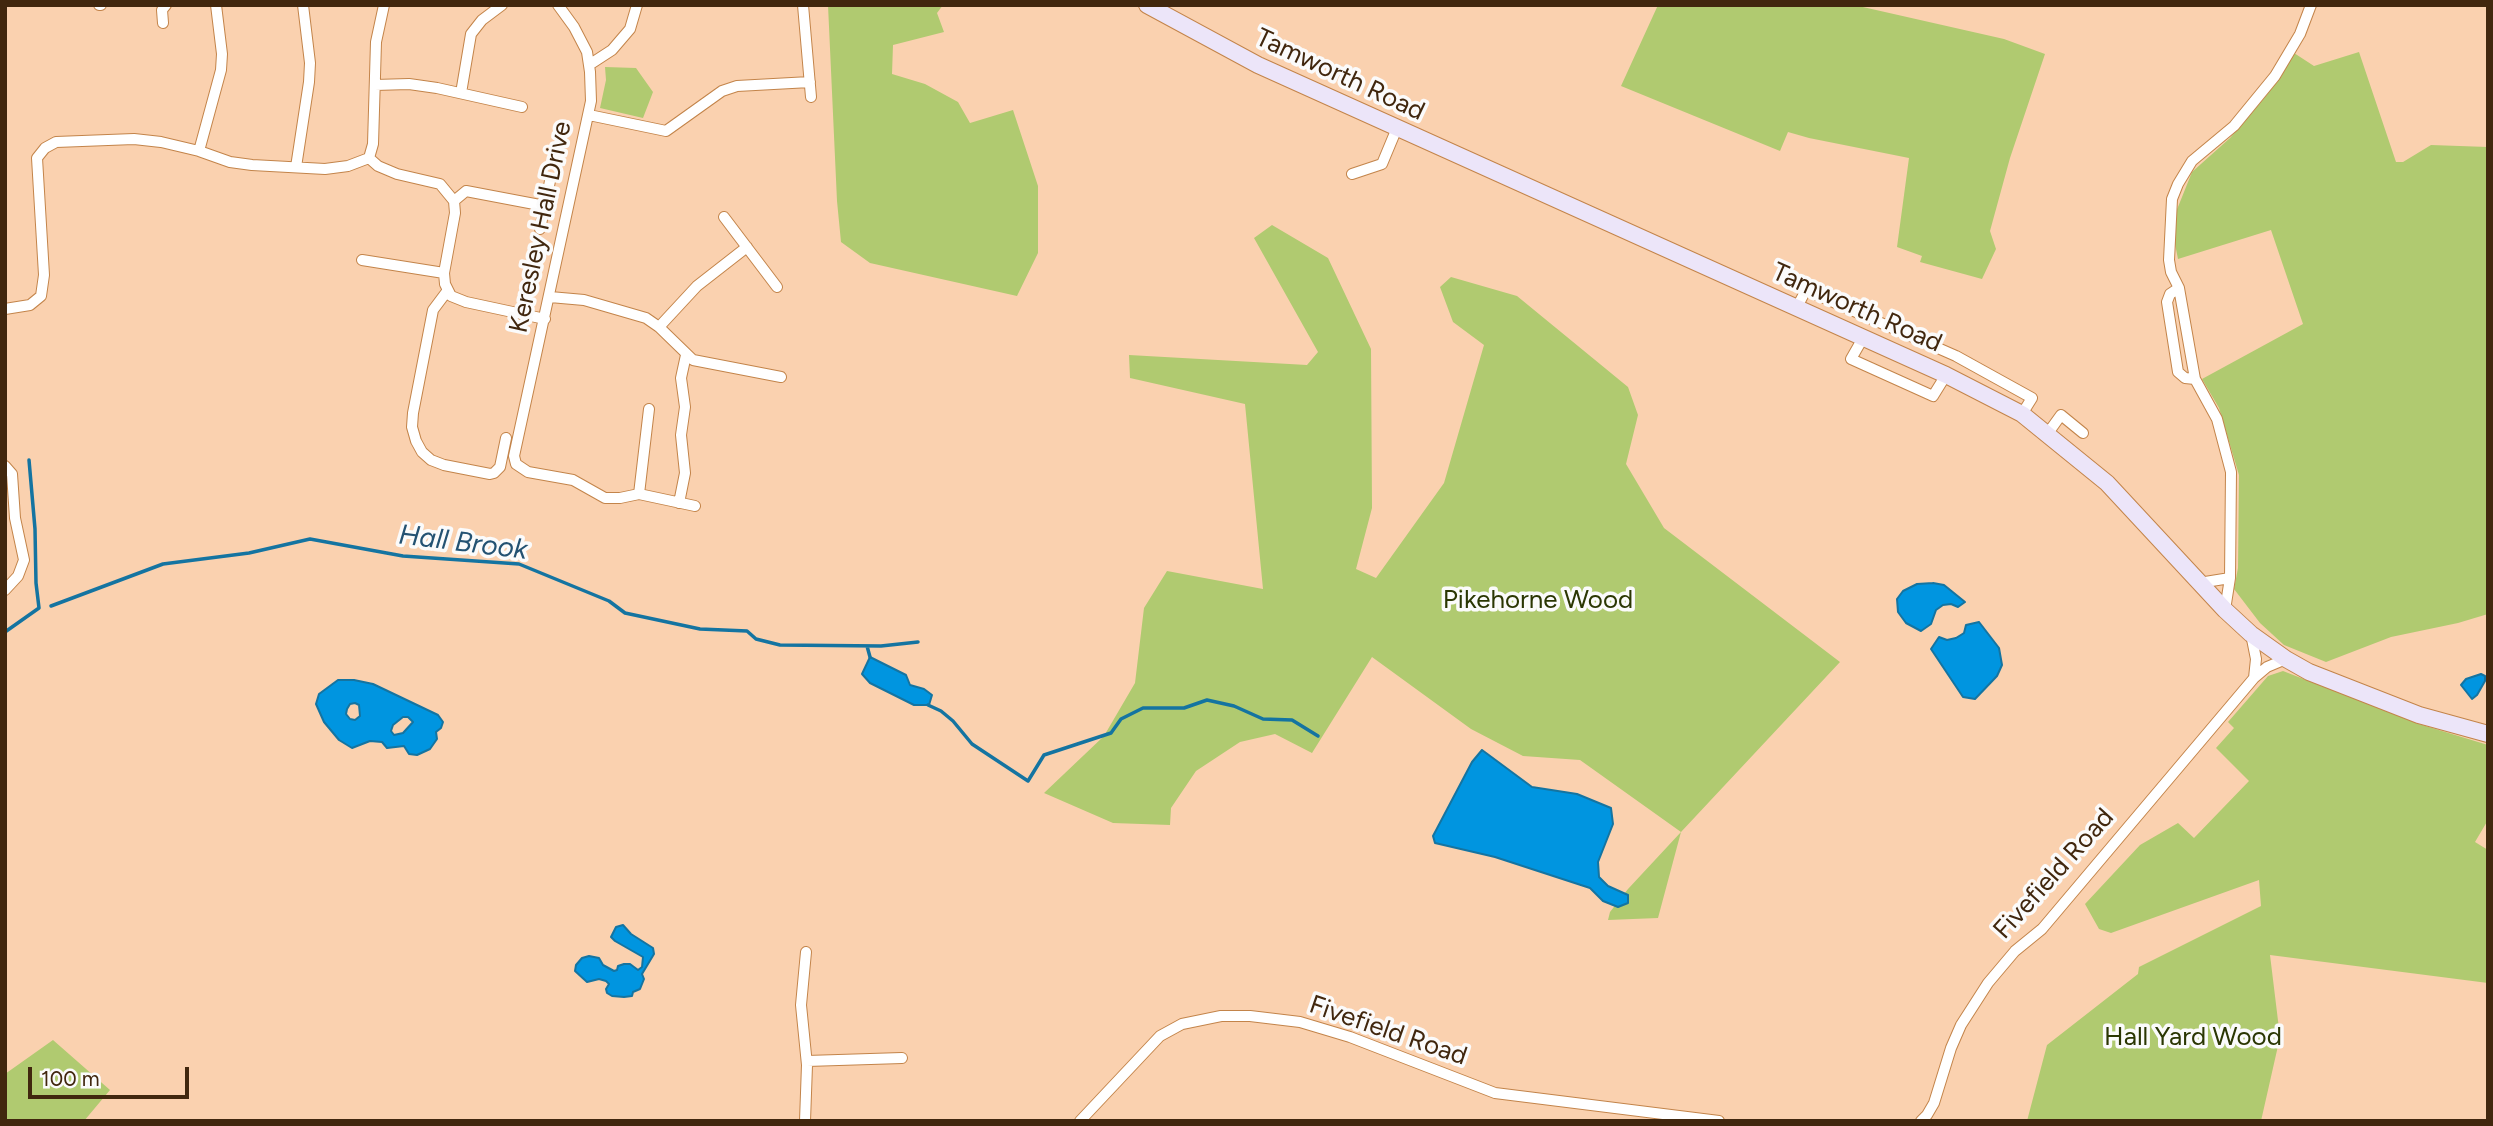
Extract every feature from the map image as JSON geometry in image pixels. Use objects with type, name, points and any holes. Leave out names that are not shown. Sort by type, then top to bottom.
[{"type":"main road","name":"Tamworth Road","points":[[1147,5],[1258,65],[1797,307],[2022,414],[2108,483],[2225,610],[2286,659],[2309,672],[2419,715],[2488,734]]},
{"type":"street","points":[[163,23],[162,10],[166,5]]},
{"type":"street","points":[[200,151],[221,70],[222,54],[216,5]]},
{"type":"street","points":[[296,167],[310,63],[303,5]]},
{"type":"street","points":[[369,158],[373,144],[376,42],[384,5]]},
{"type":"street","points":[[461,93],[471,34],[477,25],[502,5]]},
{"type":"street","name":"Keresley Hall Drive","points":[[558,5],[587,52],[591,88],[589,115],[514,456],[516,464],[528,472],[573,480],[605,498],[639,494]]},
{"type":"street","points":[[589,65],[612,50],[630,29],[637,5]]},
{"type":"street","points":[[803,5],[811,97]]},
{"type":"street","points":[[2225,610],[2230,578],[2231,472],[2217,419],[2195,379],[2179,288],[2169,260],[2172,199],[2192,161],[2234,126],[2275,76],[2300,34],[2311,5]]},
{"type":"street","points":[[589,115],[666,131],[722,91],[737,86],[810,82]]},
{"type":"street","points":[[375,85],[409,84],[522,107]]},
{"type":"street","points":[[1352,174],[1381,164],[1397,128]]},
{"type":"street","points":[[5,309],[30,305],[39,299],[43,287],[37,158],[45,148],[56,142],[134,139],[200,151],[230,162],[326,169],[348,166],[369,158]]},
{"type":"street","points":[[369,158],[378,166],[397,174],[440,184],[454,201],[455,214],[444,273],[448,290],[456,300],[545,320]]},
{"type":"street","points":[[540,229],[550,181]]},
{"type":"street","points":[[454,201],[466,191],[545,206]]},
{"type":"street","points":[[724,217],[777,287]]},
{"type":"street","points":[[659,327],[697,286],[747,247]]},
{"type":"street","points":[[362,260],[444,273]]},
{"type":"street","points":[[448,290],[433,310],[412,413],[416,441],[422,452],[431,460],[494,474],[500,467],[506,438]]},
{"type":"street","points":[[1797,307],[1806,290],[1956,356],[2032,398],[2022,414]]},
{"type":"street","points":[[550,297],[584,300],[646,318],[659,327],[686,355],[703,363],[781,377]]},
{"type":"street","points":[[1863,338],[1851,359],[1933,396],[1946,376]]},
{"type":"street","points":[[679,503],[685,473],[681,435],[685,407],[681,378],[686,355]]},
{"type":"street","points":[[649,409],[639,494],[695,506]]},
{"type":"street","points":[[2048,433],[2057,412],[2083,433]]},
{"type":"street","points":[[5,466],[12,474],[10,519],[24,560],[18,576],[5,590]]},
{"type":"street","points":[[2199,583],[2230,578]]},
{"type":"street","points":[[2252,634],[2256,659],[2254,678]]},
{"type":"street","name":"Fivefield Road","points":[[1921,1121],[1934,1103],[1961,1025],[1988,983],[2015,951],[2042,929],[2254,678],[2267,667],[2286,659]]},
{"type":"street","points":[[805,1121],[807,1061],[801,1005],[806,952]]},
{"type":"street","name":"Fivefield Road","points":[[1080,1121],[1160,1036],[1182,1024],[1221,1016],[1250,1016],[1300,1022],[1350,1037],[1495,1093],[1719,1121]]},
{"type":"street","points":[[807,1061],[902,1058]]},
{"type":"green space","points":[[828,5],[943,5],[937,13],[944,32],[893,45],[892,74],[925,84],[958,102],[970,123],[1013,110],[1038,186],[1038,253],[1017,296],[870,263],[841,242]]},
{"type":"green space","points":[[1658,5],[1854,5],[2004,39],[2045,54],[2010,158],[1990,231],[1996,249],[1982,279],[1920,262],[1922,256],[1897,247],[1909,158],[1788,132],[1780,151],[1621,86]]},
{"type":"green space","points":[[2359,52],[2396,162],[2403,162],[2431,145],[2488,147],[2488,614],[2391,637],[2326,662],[2284,645],[2260,623],[2234,589],[2238,568],[2239,475],[2219,408],[2202,379],[2303,324],[2271,230],[2178,259],[2175,244],[2176,212],[2192,172],[2230,138],[2266,96],[2294,53],[2314,66]]},
{"type":"green space","points":[[605,67],[636,68],[653,92],[643,118],[600,108],[606,80]]},
{"type":"green space","name":"Pikehorne Wood","points":[[1272,225],[1328,258],[1371,349],[1372,508],[1356,569],[1376,578],[1444,483],[1484,345],[1453,322],[1440,287],[1451,277],[1517,296],[1628,387],[1638,415],[1626,464],[1664,528],[1840,662],[1681,832],[1580,760],[1523,756],[1471,729],[1372,657],[1312,753],[1275,734],[1240,742],[1196,771],[1171,808],[1170,825],[1113,823],[1044,793],[1104,736],[1135,683],[1144,608],[1167,571],[1263,589],[1245,404],[1130,378],[1129,355],[1307,365],[1318,352],[1254,238]]},
{"type":"green space","name":"Hall Yard Wood","points":[[2283,671],[2419,724],[2488,745],[2488,820],[2475,842],[2488,850],[2488,983],[2270,955],[2280,1037],[2261,1121],[2027,1121],[2047,1045],[2138,974],[2139,967],[2261,906],[2259,880],[2111,933],[2099,929],[2085,904],[2140,845],[2178,823],[2194,838],[2249,781],[2216,748],[2234,728],[2228,722],[2268,676]]},
{"type":"green space","points":[[1681,832],[1658,918],[1608,920],[1610,912],[1628,889]]},
{"type":"green space","points":[[53,1040],[110,1090],[84,1121],[5,1121],[5,1074]]},
{"type":"water","points":[[1917,584],[1944,585],[1965,602],[1958,607],[1943,605],[1936,610],[1931,624],[1921,631],[1906,623],[1898,612],[1897,599],[1903,591]]},
{"type":"water","points":[[1979,622],[1999,648],[2002,665],[1997,676],[1975,699],[1963,697],[1931,649],[1939,637],[1947,640],[1956,638],[1964,633],[1966,625]]},
{"type":"water","points":[[870,657],[906,675],[910,685],[924,689],[932,695],[929,705],[914,705],[870,683],[862,674]]},
{"type":"water","points":[[2481,674],[2485,676],[2485,681],[2472,699],[2461,685],[2466,679]]},
{"type":"water","points":[[338,680],[373,684],[438,715],[443,722],[430,749],[417,755],[409,754],[404,746],[387,748],[382,742],[370,741],[352,748],[339,740],[324,722],[316,704],[319,694]],"holes":[[[350,704],[359,705],[360,716],[355,720],[346,714]],[[403,717],[408,717],[413,722],[403,733],[394,735],[391,731],[393,725]]]},
{"type":"water","points":[[1482,750],[1532,787],[1577,794],[1611,808],[1613,824],[1598,862],[1599,877],[1608,886],[1628,895],[1628,903],[1618,907],[1603,901],[1590,888],[1495,857],[1435,843],[1433,836],[1472,762]]},
{"type":"water","points":[[623,925],[631,934],[653,948],[654,954],[642,974],[644,979],[640,989],[633,992],[632,996],[624,997],[607,993],[609,984],[606,981],[599,979],[587,982],[575,971],[582,958],[589,956],[599,958],[603,965],[614,971],[624,964],[630,964],[638,970],[642,967],[643,957],[611,937],[616,927]]},
{"type":"waterway","points":[[5,632],[39,608],[29,460]]},
{"type":"waterway","name":"Hall Brook","points":[[51,606],[163,564],[249,553],[310,539],[403,556],[519,564],[609,601],[625,613],[700,629],[747,631],[756,639],[780,645],[881,646],[918,642]]},
{"type":"waterway","name":"Hall Brook","points":[[867,646],[870,657]]},
{"type":"waterway","name":"Hall Brook","points":[[928,705],[953,721],[972,744],[1028,781],[1044,755],[1111,733],[1121,719],[1143,708],[1184,708],[1207,700],[1234,706],[1263,719],[1292,720],[1318,736]]}]
